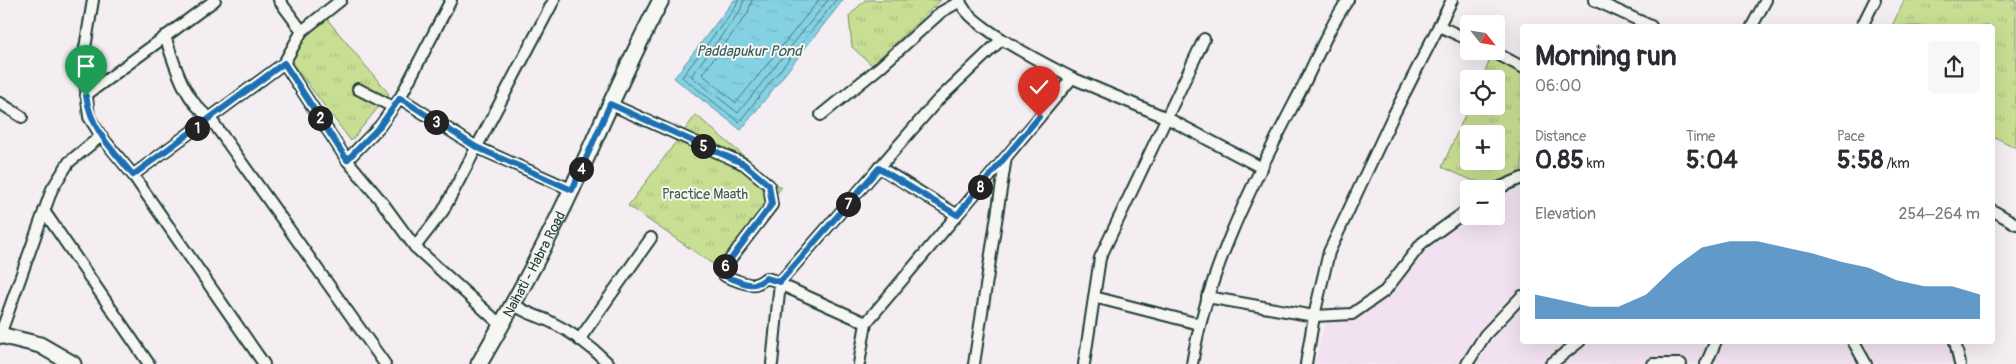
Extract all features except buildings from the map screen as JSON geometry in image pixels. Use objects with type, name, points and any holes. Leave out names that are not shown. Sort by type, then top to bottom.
[{"type":"main road","name":"Naihati - Habra Road","points":[[479,364],[514,304],[572,190],[610,104],[661,0]]},
{"type":"main road","points":[[0,335],[40,345],[73,364]]},
{"type":"street","points":[[93,0],[83,60],[90,117],[101,136],[133,175],[264,364]]},
{"type":"street","points":[[86,96],[215,0]]},
{"type":"street","points":[[279,0],[302,31]]},
{"type":"street","points":[[133,175],[284,63],[302,31],[341,0]]},
{"type":"street","points":[[347,160],[380,126],[400,98],[452,0]]},
{"type":"street","points":[[415,248],[438,220],[554,0]]},
{"type":"street","points":[[1192,364],[1199,324],[1207,297],[1234,224],[1348,0]]},
{"type":"street","points":[[1306,364],[1320,284],[1329,252],[1384,135],[1452,0]]},
{"type":"street","points":[[1594,0],[1647,24]]},
{"type":"street","points":[[1753,24],[1766,0]]},
{"type":"street","points":[[1863,24],[1875,0]]},
{"type":"street","points":[[821,115],[880,67],[941,12],[959,1],[971,16],[1001,40],[1072,78],[1168,118],[1262,168]]},
{"type":"street","points":[[1439,26],[1460,36]]},
{"type":"street","points":[[165,36],[178,77],[200,111],[210,118],[385,364]]},
{"type":"street","points":[[1084,364],[1100,258],[1204,39]]},
{"type":"street","points":[[772,364],[780,282],[937,101],[1001,40]]},
{"type":"street","points":[[1505,58],[1520,66]]},
{"type":"street","points":[[284,63],[347,160],[382,202],[415,248],[501,325]]},
{"type":"street","points":[[859,364],[866,323],[1072,78]]},
{"type":"street","points":[[358,89],[394,107]]},
{"type":"street","points":[[400,98],[476,147],[572,190]]},
{"type":"street","points":[[0,103],[22,117]]},
{"type":"street","points":[[610,104],[744,164],[769,185],[772,204],[728,262],[723,274],[726,278],[748,286],[758,284],[766,278],[780,282],[786,287],[866,323]]},
{"type":"street","points":[[0,335],[44,211],[60,174],[69,162],[101,136]]},
{"type":"street","points":[[974,364],[1006,157]]},
{"type":"street","points":[[879,168],[957,215]]},
{"type":"street","points":[[1505,185],[1520,179]]},
{"type":"street","points":[[44,211],[149,364]]},
{"type":"street","points":[[1995,212],[2015,222]]},
{"type":"street","points":[[1207,297],[1314,316],[1352,314],[1385,291],[1422,243],[1460,216]]},
{"type":"street","points":[[579,340],[651,238]]},
{"type":"street","points":[[1094,296],[1199,324]]},
{"type":"street","points":[[1467,364],[1485,335],[1520,298]]},
{"type":"street","points":[[514,304],[521,310],[550,321],[593,349],[609,364]]},
{"type":"street","points":[[1551,364],[1576,344]]},
{"type":"street","points":[[1706,364],[1715,344]]},
{"type":"street","points":[[1855,344],[1866,364]]},
{"type":"street","points":[[1956,344],[1960,364]]},
{"type":"street","points":[[1653,364],[1681,364]]},
{"type":"shaded area","points":[[1520,183],[1520,344],[1949,344],[1960,364],[1314,364],[1328,315],[1370,308],[1441,230],[1460,216],[1460,225],[1505,225],[1505,187]]},
{"type":"green space","points":[[865,0],[941,0],[872,65],[852,47],[849,16]]},
{"type":"green space","points":[[1904,0],[2016,0],[2016,148],[1995,137],[1995,24],[1893,24]]},
{"type":"green space","points":[[327,19],[389,94],[351,141],[283,51]]},
{"type":"green space","points":[[1490,60],[1498,60],[1520,70],[1520,182],[1505,186],[1505,180],[1472,180],[1442,167],[1460,126],[1460,170],[1505,170],[1505,125],[1461,125],[1465,115],[1505,115],[1505,70],[1486,70]]},
{"type":"green space","name":"Practice Maath","points":[[696,115],[781,188],[720,269],[628,206]]},
{"type":"water","name":"Paddapukur Pond","points":[[734,0],[843,0],[741,130],[674,78]]},
{"type":"route","points":[[86,96],[90,117],[101,136],[133,175],[284,63],[347,160],[380,126],[400,98],[476,147],[572,190],[610,104],[744,164],[755,171],[769,185],[772,194],[772,204],[724,268],[723,274],[726,278],[737,280],[748,286],[758,284],[766,278],[780,282],[879,168],[957,215],[1039,117]]}]
